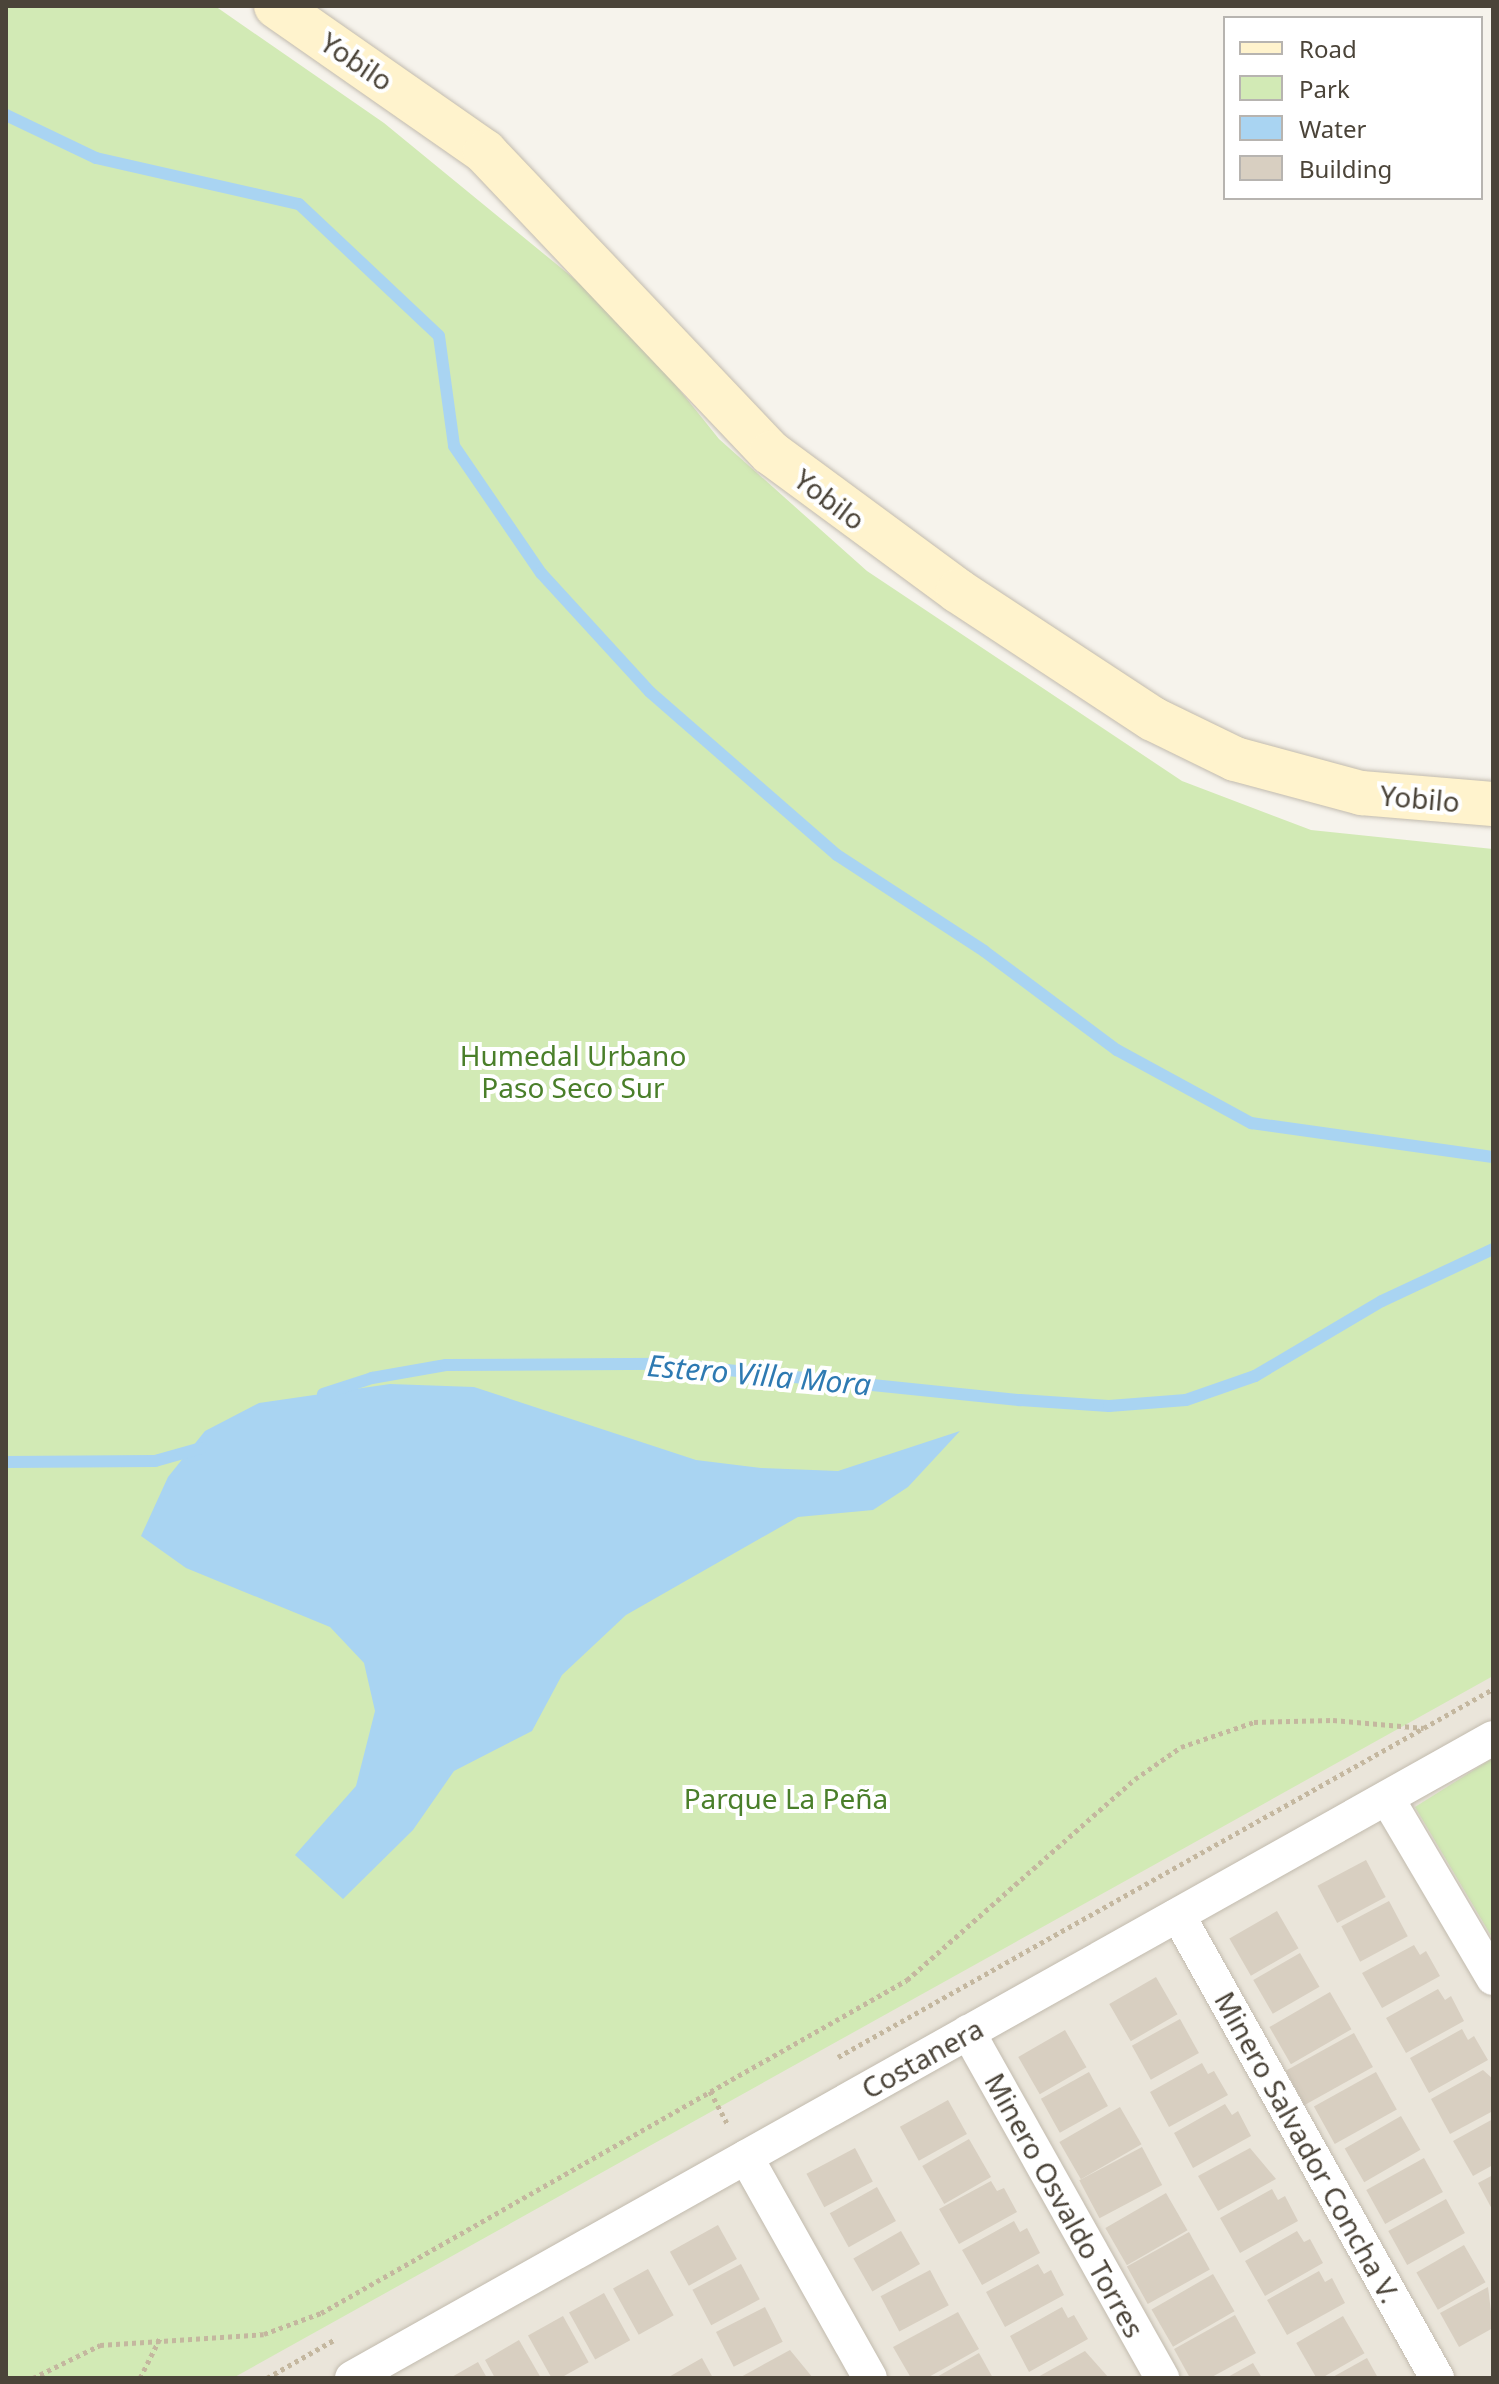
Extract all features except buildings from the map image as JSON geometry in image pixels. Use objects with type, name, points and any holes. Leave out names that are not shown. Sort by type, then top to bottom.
[{"type":"main road","name":"Yobilo","points":[[276,6],[485,152],[771,453],[971,600],[1153,719],[1235,759],[1361,793],[1493,804]]},
{"type":"street","name":"Costanera","points":[[352,2378],[1493,1738]]},
{"type":"street","points":[[1387,1798],[1493,1978]]},
{"type":"street","name":"Minero Salvador Concha V.","points":[[1178,1915],[1437,2378]]},
{"type":"street","name":"Minero Osvaldo Torres","points":[[968,2032],[1162,2378]]},
{"type":"street","points":[[746,2157],[870,2378]]},
{"type":"path","points":[[835,2059],[1493,1689]]},
{"type":"path","points":[[33,2378],[100,2345],[160,2338],[264,2334],[297,2325],[907,1980],[1135,1779],[1181,1747],[1254,1722],[1424,1728]]},
{"type":"path","points":[[710,2091],[726,2120]]},
{"type":"path","points":[[712,2128],[740,2113]]},
{"type":"path","points":[[267,2378],[350,2331]]},
{"type":"path","points":[[140,2378],[160,2338]]},
{"type":"shaded area","points":[[1493,1419],[1493,2378],[6,2378]]},
{"type":"green space","name":"Humedal Urbano Paso Seco Sur","points":[[6,6],[215,6],[384,123],[621,317],[719,439],[867,571],[1182,781],[1311,830],[1493,849],[1493,1676],[233,2378],[6,2378]]},
{"type":"green space","points":[[1493,1758],[1493,1939],[1415,1807]]},
{"type":"water","points":[[390,1384],[474,1387],[696,1460],[761,1468],[838,1471],[960,1431],[908,1487],[873,1510],[798,1517],[626,1615],[562,1675],[532,1731],[454,1771],[413,1830],[343,1899],[295,1855],[356,1786],[375,1711],[364,1663],[330,1627],[186,1568],[141,1536],[168,1477],[205,1431],[259,1403]]},
{"type":"waterway","points":[[6,115],[96,158],[299,204],[439,336],[454,446],[541,573],[650,692],[837,855],[984,951],[1117,1050],[1251,1123],[1493,1157]]},
{"type":"waterway","name":"Estero Villa Mora","points":[[323,1394],[372,1378],[446,1365],[669,1364],[1020,1400],[1109,1406],[1186,1400],[1255,1376],[1382,1301],[1493,1249]]},
{"type":"waterway","name":"Estero Villa Mora","points":[[6,1462],[155,1461],[201,1448]]},
{"type":"park label","name":"Parque La Peña","points":[[786,1798]]}]
